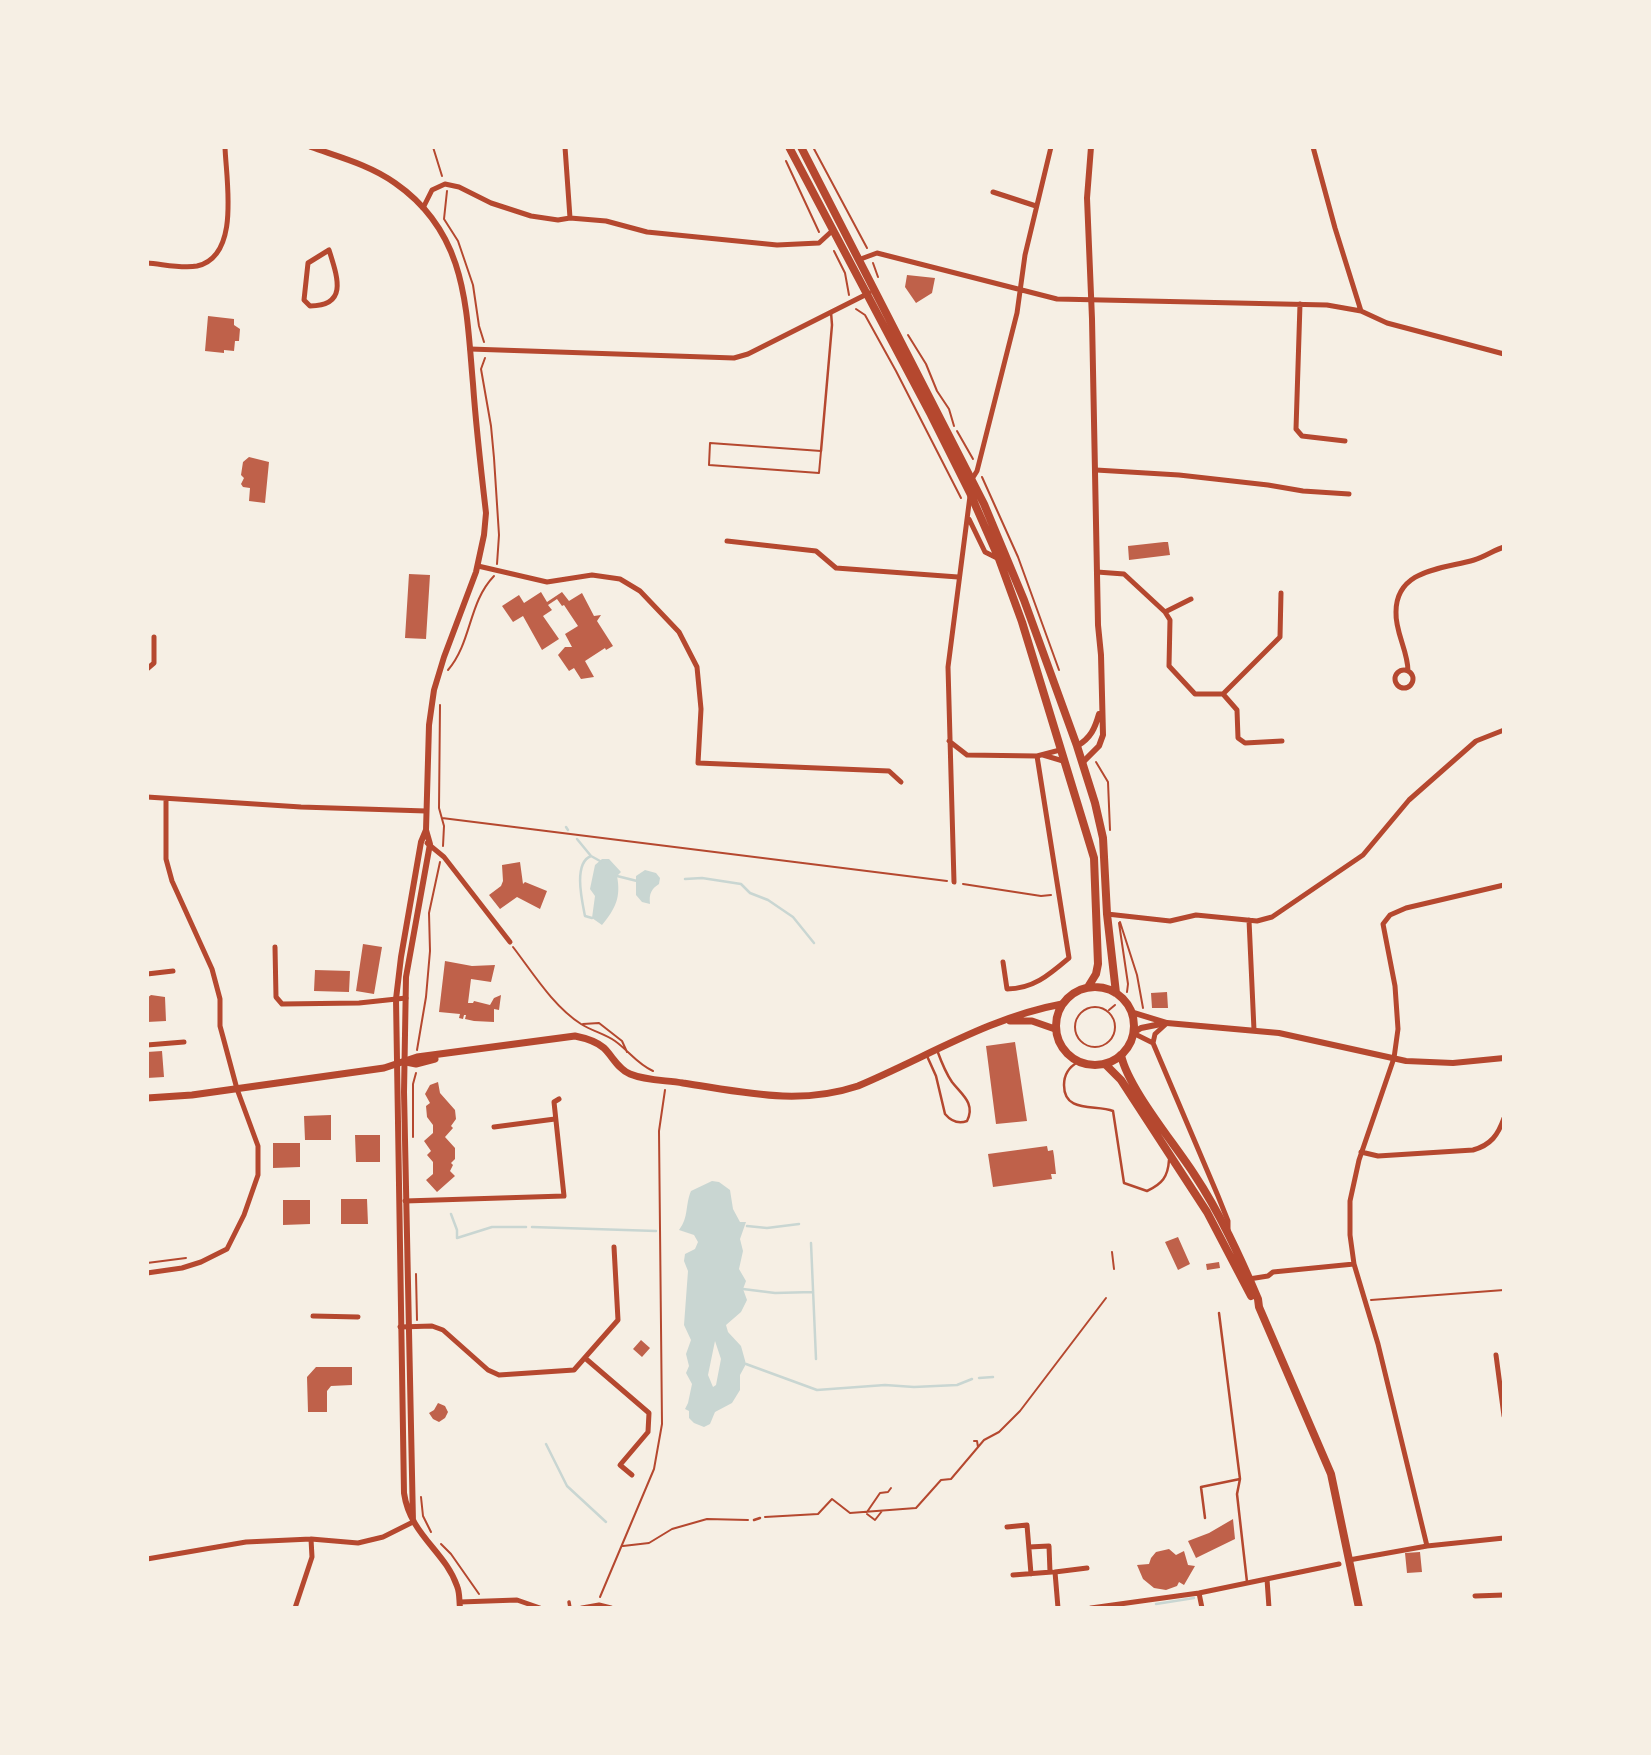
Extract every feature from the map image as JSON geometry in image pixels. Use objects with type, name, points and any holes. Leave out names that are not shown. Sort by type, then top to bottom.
[{"type":"main road","points":[[789,147],[970,493],[999,559],[1022,622],[1094,858],[1098,964],[1096,974],[1088,987]]},
{"type":"main road","points":[[801,147],[972,479],[1024,600],[1083,762],[1103,838],[1107,914],[1116,993]]},
{"type":"main road","points":[[1060,750],[1077,746]]},
{"type":"main road","points":[[1063,761],[1083,762]]},
{"type":"main road","points":[[1088,987],[1106,988],[1116,993],[1125,1001],[1131,1012],[1133,1033],[1127,1048],[1121,1055],[1105,1064],[1078,1062],[1062,1048],[1055,1029],[1062,1004],[1073,993],[1088,987]]},
{"type":"main road","points":[[147,1098],[237,1089],[384,1068],[416,1057],[575,1036],[586,1038],[604,1048],[627,1073],[646,1079],[767,1096],[805,1097],[840,1092],[858,1086],[1002,1021],[1034,1009],[1062,1004]]},
{"type":"main road","points":[[1002,1021],[1032,1021],[1055,1029]]},
{"type":"main road","points":[[1121,1055],[1129,1078],[1196,1177],[1250,1279],[1259,1307],[1331,1474],[1359,1608]]},
{"type":"main road","points":[[1105,1064],[1121,1080],[1207,1212],[1259,1307]]},
{"type":"street","points":[[147,263],[196,266],[216,254],[227,232],[225,147]]},
{"type":"street","points":[[311,147],[381,174],[423,208],[440,231],[458,270],[465,294],[485,513],[478,566],[434,690],[429,725],[426,811],[426,830],[430,844],[410,948],[405,998],[400,1063],[399,1201],[404,1493],[406,1508],[413,1522],[449,1569],[456,1583],[460,1605],[510,1600],[540,1608]]},
{"type":"street","points":[[565,147],[570,218]]},
{"type":"street","points":[[972,479],[981,458],[1017,313],[1036,206],[1051,147]]},
{"type":"street","points":[[1083,762],[1100,746],[1103,735],[1087,198],[1091,147]]},
{"type":"street","points":[[1313,147],[1361,311]]},
{"type":"street","points":[[423,208],[432,190],[445,184],[531,216],[558,220],[570,218],[606,221],[647,232],[777,245],[821,242],[832,231]]},
{"type":"street","points":[[993,192],[1036,206]]},
{"type":"street","points":[[329,250],[335,269],[337,292],[333,300],[325,306],[310,306],[304,300],[308,263],[329,250]]},
{"type":"street","points":[[850,265],[873,253],[1057,299],[1327,305],[1361,311],[1387,323],[1504,354]]},
{"type":"street","points":[[470,349],[734,358],[748,354],[875,290]]},
{"type":"street","points":[[1300,304],[1296,429],[1302,436],[1345,440]]},
{"type":"street","points":[[1096,470],[1178,475],[1349,494]]},
{"type":"street","points":[[954,882],[948,667],[970,493]]},
{"type":"street","points":[[968,516],[985,552],[999,559]]},
{"type":"street","points":[[727,541],[816,551],[836,568],[958,577]]},
{"type":"street","points":[[1408,671],[1396,612],[1400,594],[1409,579],[1429,570],[1479,559],[1504,547]]},
{"type":"street","points":[[478,566],[547,582],[592,575],[620,579],[640,590],[679,632],[697,667],[701,709],[698,763],[888,771],[901,782]]},
{"type":"street","points":[[1097,572],[1125,574],[1165,612],[1170,620],[1169,666],[1195,694],[1223,694],[1280,637],[1281,593]]},
{"type":"street","points":[[1165,612],[1191,599]]},
{"type":"street","points":[[147,669],[154,663],[154,637]]},
{"type":"street","points":[[1223,694],[1237,710],[1238,738],[1245,743],[1282,741]]},
{"type":"street","points":[[1077,746],[1095,730],[1101,705]]},
{"type":"street","points":[[1107,914],[1170,921],[1196,915],[1250,920],[1272,918],[1363,855],[1427,783],[1476,741],[1504,730]]},
{"type":"street","points":[[949,741],[967,755],[1040,756],[1063,761]]},
{"type":"street","points":[[1040,756],[1060,750]]},
{"type":"street","points":[[1003,962],[1007,989],[1019,989],[1031,986],[1069,958],[1040,756]]},
{"type":"street","points":[[147,797],[426,811]]},
{"type":"street","points":[[147,1273],[201,1262],[227,1249],[244,1215],[258,1175],[258,1146],[237,1089],[220,1026],[220,999],[212,969],[172,881],[166,859],[166,799]]},
{"type":"street","points":[[413,1522],[408,1201],[396,999],[421,842],[426,830]]},
{"type":"street","points":[[421,842],[430,844],[442,854],[510,942]]},
{"type":"street","points":[[1427,1546],[1366,1300],[1354,1264],[1350,1235],[1350,1201],[1362,1152],[1394,1058],[1398,1029],[1395,986],[1383,924],[1391,915],[1406,908],[1504,885]]},
{"type":"street","points":[[1250,920],[1254,1030]]},
{"type":"street","points":[[275,947],[276,997],[282,1004],[359,1003],[405,998]]},
{"type":"street","points":[[147,974],[173,971]]},
{"type":"street","points":[[1131,1012],[1167,1023],[1279,1033],[1394,1058],[1453,1063],[1504,1058]]},
{"type":"street","points":[[1133,1033],[1141,1028],[1167,1023]]},
{"type":"street","points":[[1153,1043],[1156,1034],[1167,1023]]},
{"type":"street","points":[[1133,1033],[1153,1043],[1228,1221],[1229,1237]]},
{"type":"street","points":[[147,1045],[184,1042]]},
{"type":"street","points":[[399,1201],[564,1196],[554,1102],[559,1099]]},
{"type":"street","points":[[1362,1152],[1378,1156],[1473,1150],[1494,1138],[1504,1118]]},
{"type":"street","points":[[494,1127],[555,1119]]},
{"type":"street","points":[[400,1327],[432,1326],[443,1330],[488,1370],[499,1375],[574,1370],[618,1320],[614,1247]]},
{"type":"street","points":[[1250,1279],[1268,1276],[1273,1272],[1354,1264]]},
{"type":"street","points":[[313,1316],[358,1317]]},
{"type":"street","points":[[1496,1355],[1504,1416]]},
{"type":"street","points":[[584,1358],[649,1412],[648,1432],[620,1465],[632,1475]]},
{"type":"street","points":[[147,1559],[246,1542],[311,1539],[358,1543],[383,1537],[413,1522]]},
{"type":"street","points":[[1007,1527],[1027,1525],[1031,1574]]},
{"type":"street","points":[[1349,1560],[1427,1546],[1504,1538]]},
{"type":"street","points":[[295,1608],[312,1558],[311,1539]]},
{"type":"street","points":[[1029,1547],[1048,1546],[1058,1608]]},
{"type":"street","points":[[1091,1608],[1199,1593],[1339,1564]]},
{"type":"street","points":[[1013,1575],[1087,1568]]},
{"type":"street","points":[[1267,1579],[1269,1608]]},
{"type":"street","points":[[1199,1593],[1202,1608]]},
{"type":"street","points":[[1475,1596],[1504,1595]]},
{"type":"street","points":[[569,1602],[569,1608]]},
{"type":"street","points":[[582,1608],[599,1605],[611,1608]]},
{"type":"lane","points":[[821,451],[831,312]]},
{"type":"lane","points":[[927,1056],[936,1076],[945,1114],[956,1122],[967,1121],[971,1108],[945,1070],[937,1051]]},
{"type":"lane","points":[[1078,1062],[1069,1068],[1064,1090],[1070,1101],[1082,1108],[1113,1111],[1124,1183],[1147,1191],[1161,1184],[1168,1172],[1170,1154]]},
{"type":"lane","points":[[1219,1313],[1240,1479],[1237,1494],[1247,1582]]},
{"type":"lane","points":[[1205,1518],[1201,1487],[1240,1479]]},
{"type":"lane","points":[[754,1520],[760,1518]]},
{"type":"path","points":[[433,147],[445,184]]},
{"type":"path","points":[[785,159],[821,242],[831,244],[845,273],[857,312],[865,315],[897,371],[965,506]]},
{"type":"path","points":[[444,212],[448,194]]},
{"type":"path","points":[[447,671],[460,654],[476,603],[496,570],[499,535],[491,426],[481,369],[485,359]]},
{"type":"path","points":[[710,443],[821,451],[819,473],[709,465],[710,443]]},
{"type":"path","points":[[417,1048],[426,997],[430,951],[429,913],[442,854],[444,826],[439,808],[440,697]]},
{"type":"path","points":[[442,818],[954,882],[1041,896],[1059,894]]},
{"type":"path","points":[[1118,915],[1127,990]]},
{"type":"path","points":[[1118,915],[1138,975],[1145,1018]]},
{"type":"path","points":[[510,942],[546,991],[581,1024],[616,1042],[642,1066],[667,1080],[659,1131],[662,1424],[654,1469],[600,1594],[599,1605]]},
{"type":"path","points":[[1108,1011],[1115,1004]]},
{"type":"path","points":[[1095,1006],[1108,1011],[1115,1026],[1110,1041],[1093,1047],[1082,1043],[1075,1030],[1082,1011],[1095,1006]]},
{"type":"path","points":[[581,1024],[599,1023],[622,1041],[629,1056]]},
{"type":"path","points":[[413,1141],[413,1084],[416,1072]]},
{"type":"path","points":[[1112,1252],[1114,1269]]},
{"type":"path","points":[[147,1263],[204,1259]]},
{"type":"path","points":[[1366,1300],[1504,1290]]},
{"type":"path","points":[[760,1518],[818,1514],[832,1499],[850,1513],[866,1514],[916,1508],[941,1480],[951,1479],[978,1447],[1020,1412],[1106,1298]]},
{"type":"path","points":[[974,1441],[977,1441],[978,1447]]},
{"type":"path","points":[[866,1514],[880,1493],[888,1492],[891,1488]]},
{"type":"path","points":[[873,1505],[882,1511]]},
{"type":"path","points":[[866,1514],[875,1520],[882,1511]]},
{"type":"path","points":[[622,1546],[649,1542],[672,1529],[707,1519],[754,1520]]},
{"type":"path","points":[[440,1543],[480,1594]]},
{"type":"shaded area","points":[[602,859],[609,859],[621,872],[617,876],[616,902],[602,925],[592,918],[595,896],[590,889],[595,865]]},
{"type":"shaded area","points":[[645,870],[656,873],[660,878],[659,884],[651,892],[650,904],[642,902],[636,895],[636,876]]},
{"type":"shaded area","points":[[712,1181],[719,1182],[730,1190],[733,1209],[740,1222],[746,1222],[740,1239],[743,1251],[739,1269],[746,1281],[743,1289],[747,1300],[741,1312],[726,1325],[728,1332],[741,1346],[746,1364],[740,1375],[740,1390],[732,1403],[715,1412],[710,1424],[704,1427],[694,1423],[689,1418],[689,1411],[685,1409],[692,1384],[686,1373],[689,1366],[686,1354],[691,1340],[684,1325],[688,1271],[684,1261],[685,1254],[695,1249],[698,1242],[694,1235],[679,1230],[691,1191]],"holes":[[[715,1341],[721,1359],[716,1385],[713,1387],[708,1375]]]},
{"type":"building","points":[[907,275],[935,278],[932,293],[916,303],[905,287]]},
{"type":"building","points":[[208,316],[234,319],[234,325],[240,329],[239,341],[235,341],[234,351],[205,351]]},
{"type":"building","points":[[249,457],[269,462],[265,503],[249,501],[250,488],[241,484],[244,478],[241,475],[243,462]]},
{"type":"building","points":[[1168,542],[1170,555],[1129,560],[1128,546]]},
{"type":"building","points":[[409,574],[430,575],[426,639],[405,638]]},
{"type":"building","points":[[541,592],[547,602],[562,592],[569,601],[582,593],[594,616],[601,615],[597,621],[613,646],[585,661],[594,677],[581,679],[574,668],[569,671],[558,655],[565,647],[572,647],[565,634],[578,626],[557,599],[548,605],[552,610],[543,616],[559,639],[542,650],[523,616],[513,622],[502,606],[519,595],[524,603]]},
{"type":"building","points":[[520,862],[523,884],[525,882],[547,891],[540,909],[517,897],[500,909],[489,895],[501,886],[502,865]]},
{"type":"building","points":[[363,944],[382,947],[374,994],[356,991]]},
{"type":"building","points":[[445,961],[472,966],[495,965],[491,982],[471,979],[468,1003],[474,1001],[490,1005],[494,998],[501,995],[499,1010],[494,1009],[494,1022],[465,1019],[466,1015],[463,1019],[459,1018],[460,1014],[439,1012]]},
{"type":"building","points":[[315,970],[350,971],[349,992],[314,991]]},
{"type":"building","points":[[1167,992],[1168,1008],[1152,1008],[1151,993]]},
{"type":"building","points":[[151,995],[165,997],[166,1021],[147,1022],[147,998]]},
{"type":"building","points":[[1015,1042],[1027,1121],[996,1124],[986,1046]]},
{"type":"building","points":[[162,1051],[164,1077],[147,1078],[147,1052]]},
{"type":"building","points":[[438,1082],[440,1093],[455,1110],[456,1119],[451,1126],[453,1128],[445,1137],[455,1148],[455,1159],[451,1163],[453,1165],[450,1171],[455,1176],[437,1192],[426,1180],[433,1174],[433,1162],[427,1155],[431,1151],[424,1141],[433,1133],[433,1125],[427,1117],[426,1106],[430,1103],[425,1094],[430,1085]]},
{"type":"building","points":[[331,1115],[331,1140],[305,1140],[304,1116]]},
{"type":"building","points":[[355,1135],[380,1135],[380,1162],[356,1162]]},
{"type":"building","points":[[273,1143],[300,1143],[300,1167],[273,1168]]},
{"type":"building","points":[[1047,1146],[1048,1151],[1053,1150],[1054,1156],[1056,1174],[1051,1174],[1052,1179],[993,1187],[988,1154]]},
{"type":"building","points":[[341,1199],[367,1199],[368,1224],[341,1224]]},
{"type":"building","points":[[283,1200],[310,1200],[310,1224],[283,1225]]},
{"type":"building","points":[[1178,1237],[1190,1264],[1178,1270],[1165,1242]]},
{"type":"building","points":[[1219,1262],[1220,1268],[1207,1270],[1206,1264]]},
{"type":"building","points":[[641,1340],[650,1348],[642,1357],[633,1349]]},
{"type":"building","points":[[316,1367],[352,1367],[352,1385],[331,1386],[327,1391],[327,1412],[308,1412],[307,1377]]},
{"type":"building","points":[[438,1403],[445,1406],[448,1412],[439,1422],[429,1413]]},
{"type":"building","points":[[1233,1519],[1235,1539],[1196,1558],[1188,1541]]},
{"type":"building","points":[[1169,1549],[1176,1555],[1184,1551],[1188,1565],[1195,1566],[1184,1585],[1179,1582],[1177,1586],[1166,1590],[1154,1588],[1143,1579],[1137,1565],[1149,1564],[1156,1552]]},
{"type":"building","points":[[1420,1552],[1422,1572],[1407,1573],[1405,1553]]},
{"type":"waterway","points":[[577,839],[591,856],[582,866],[580,883],[585,916],[592,918]]},
{"type":"waterway","points":[[591,856],[600,861]]},
{"type":"waterway","points":[[617,876],[637,881]]},
{"type":"waterway","points":[[685,879],[702,878],[741,884],[750,893],[768,900],[793,917],[814,943]]},
{"type":"waterway","points":[[451,1214],[457,1238],[492,1227],[526,1227]]},
{"type":"waterway","points":[[747,1226],[767,1228],[799,1224]]},
{"type":"waterway","points":[[532,1227],[656,1231]]},
{"type":"waterway","points":[[811,1243],[816,1359]]},
{"type":"waterway","points":[[743,1289],[775,1293],[813,1292]]},
{"type":"waterway","points":[[746,1364],[817,1390],[885,1385],[957,1385],[972,1379]]},
{"type":"waterway","points":[[979,1378],[993,1377]]},
{"type":"waterway","points":[[546,1444],[567,1486],[606,1522]]},
{"type":"waterway","points":[[1156,1604],[1194,1598]]}]
